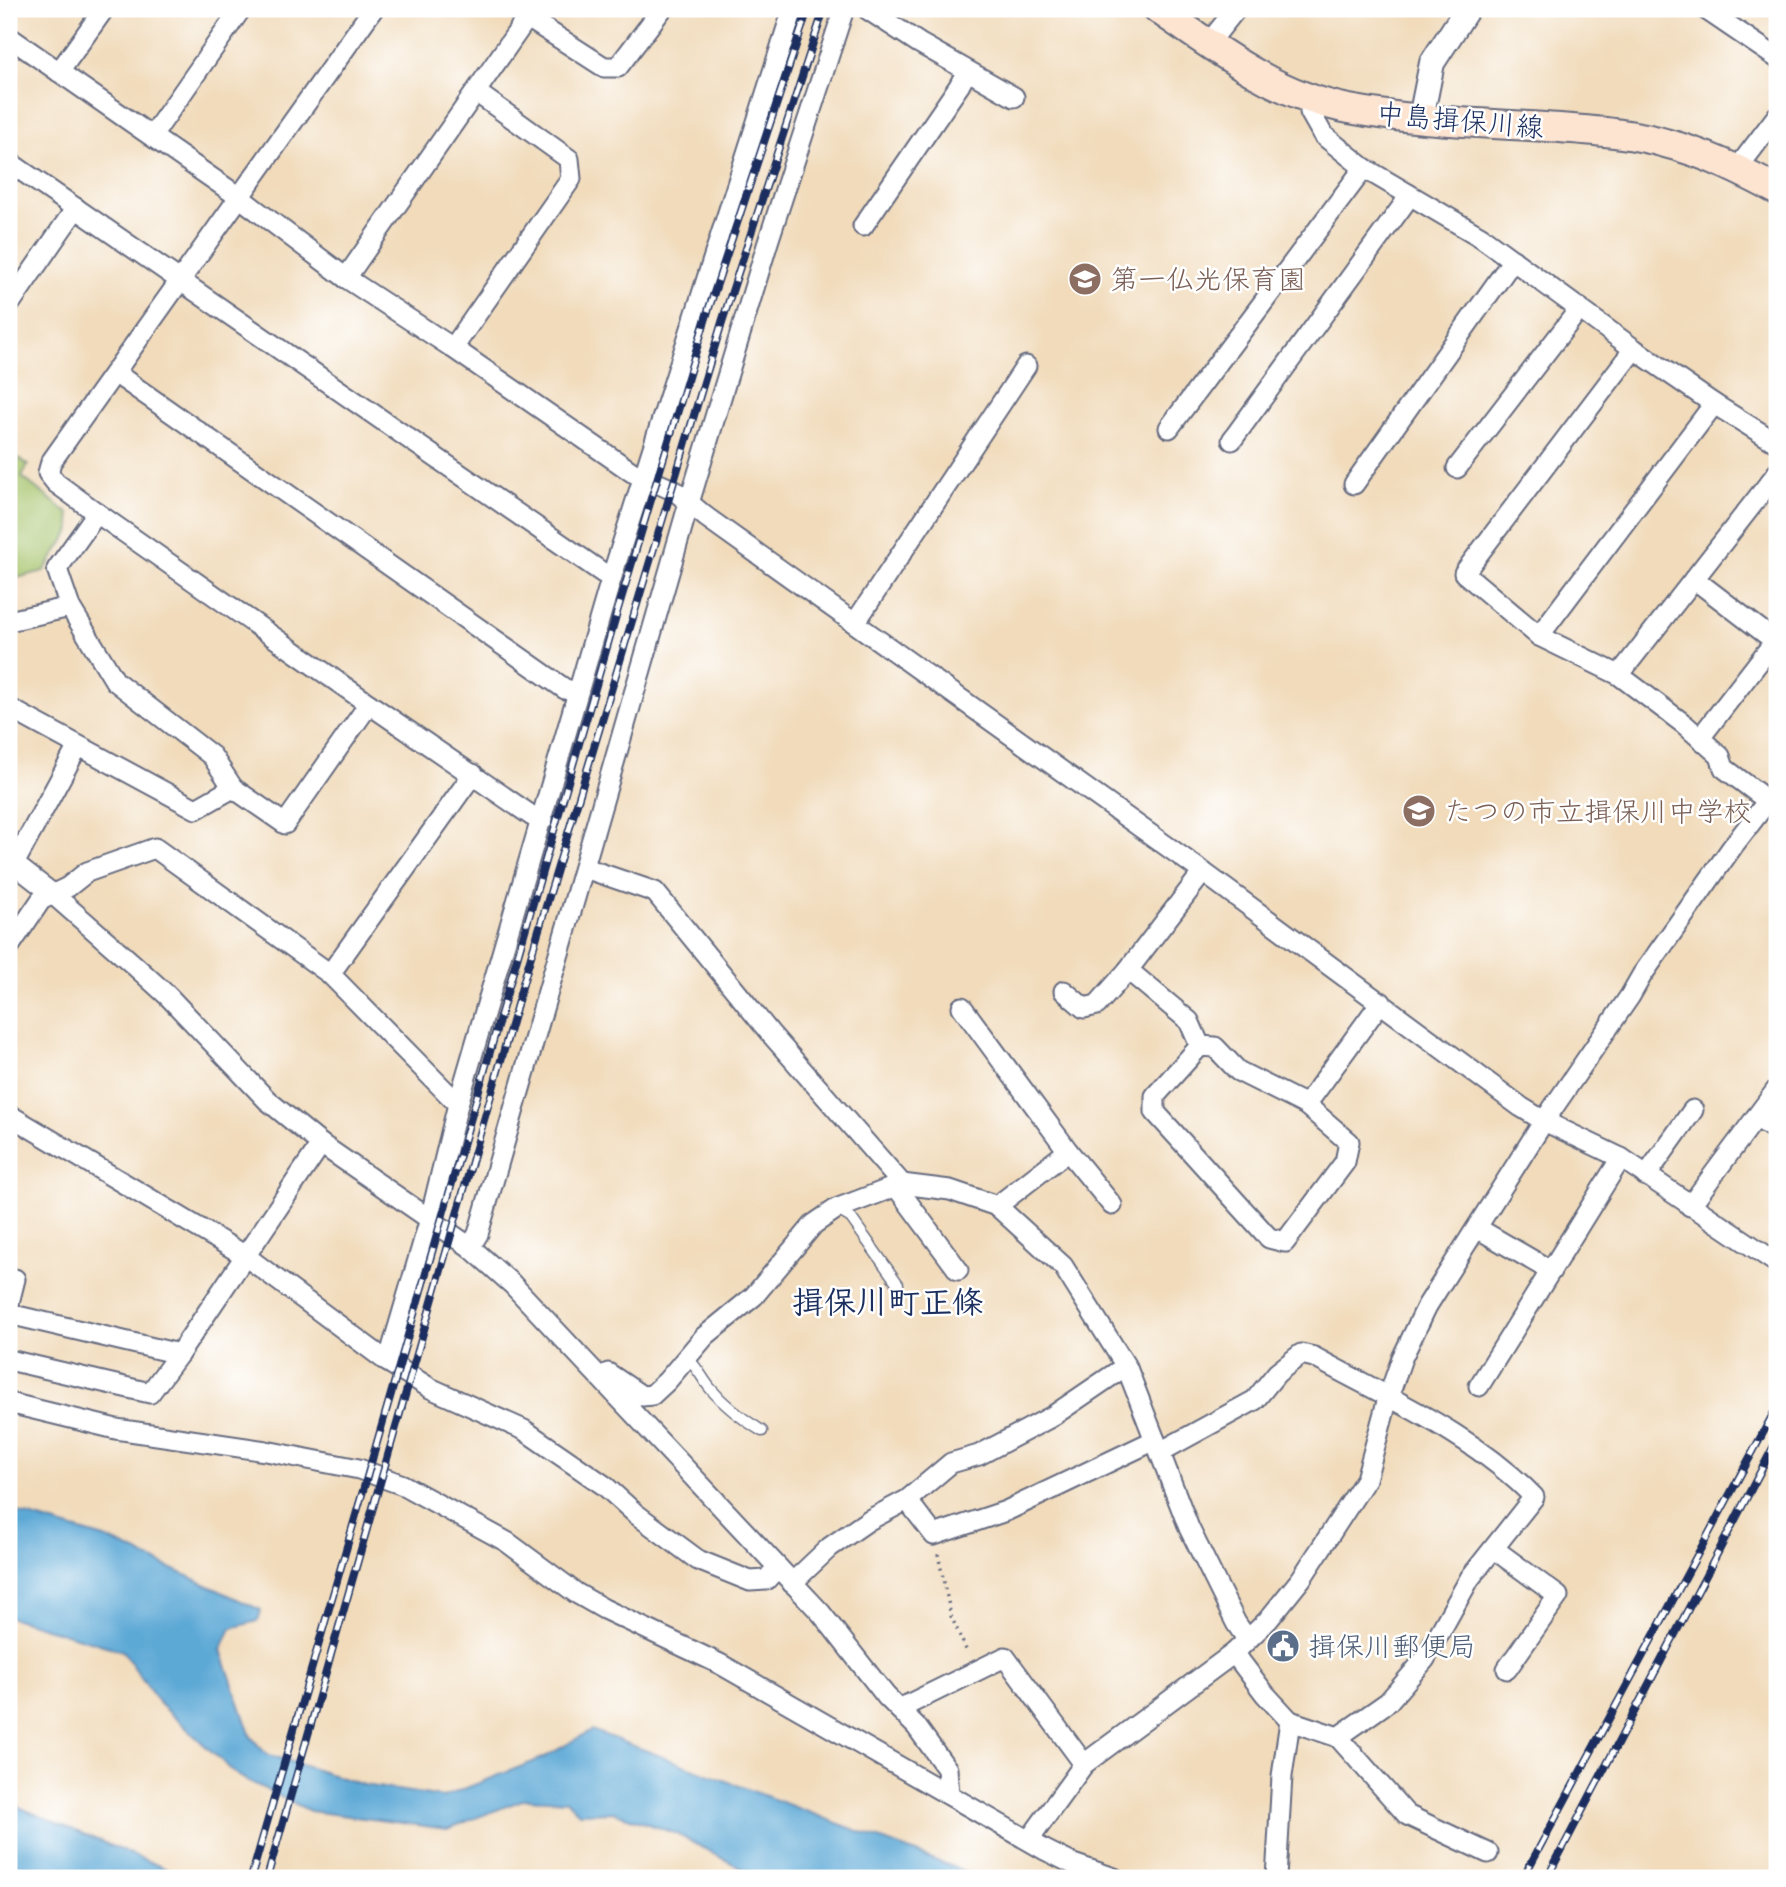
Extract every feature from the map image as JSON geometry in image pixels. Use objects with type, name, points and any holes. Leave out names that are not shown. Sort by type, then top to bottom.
[{"type":"main road","name":"中島揖保川線","points":[[1158,9],[1261,77],[1312,99],[1348,109],[1421,118],[1605,132],[1664,142],[1737,169],[1777,190]]},
{"type":"street","points":[[59,72],[104,9]]},
{"type":"street","points":[[152,136],[241,9]]},
{"type":"street","points":[[373,9],[51,462],[48,473],[56,483],[97,513],[369,704],[532,816],[543,819]]},
{"type":"street","points":[[346,278],[476,92],[521,13],[604,67],[618,67],[662,9]]},
{"type":"street","points":[[388,1362],[430,1219],[458,1104],[612,576],[793,9]]},
{"type":"street","points":[[470,1247],[478,1234],[689,503],[768,242],[844,9]]},
{"type":"street","points":[[867,9],[1014,97]]},
{"type":"street","points":[[1208,44],[1236,9]]},
{"type":"street","points":[[1421,118],[1432,64],[1467,9]]},
{"type":"street","points":[[1711,10],[1777,58]]},
{"type":"street","points":[[9,37],[239,197],[346,278],[643,477],[675,491],[1203,872],[1521,1107],[1621,1158],[1777,1263]]},
{"type":"street","points":[[863,226],[967,71]]},
{"type":"street","points":[[453,348],[572,180],[569,159],[476,92]]},
{"type":"street","points":[[1312,99],[1310,112],[1323,135],[1364,168],[1481,237],[1714,404],[1777,443]]},
{"type":"street","points":[[1737,169],[1777,116]]},
{"type":"street","points":[[9,162],[603,573],[612,576]]},
{"type":"street","points":[[1169,428],[1364,168]]},
{"type":"street","points":[[1232,440],[1404,204],[1408,194]]},
{"type":"street","points":[[9,305],[76,208]]},
{"type":"street","points":[[1354,484],[1513,260]]},
{"type":"street","points":[[1457,468],[1580,308]]},
{"type":"street","points":[[1029,1840],[1084,1765],[1240,1646],[1268,1620],[1301,1579],[1366,1479],[1402,1358],[1427,1306],[1544,1121],[1642,975],[1772,795],[1724,768],[1720,756],[1700,738],[1619,675],[1539,636],[1464,573],[1634,348]]},
{"type":"street","points":[[855,622],[1026,366]]},
{"type":"street","points":[[115,373],[565,689],[578,692]]},
{"type":"street","points":[[1539,636],[1714,404]]},
{"type":"street","points":[[1619,675],[1777,473]]},
{"type":"street","points":[[97,513],[57,569],[70,607],[115,681],[212,756],[233,788],[285,824],[369,704]]},
{"type":"street","points":[[1694,579],[1775,641],[1700,738]]},
{"type":"street","points":[[9,621],[70,607]]},
{"type":"street","points":[[9,708],[196,809],[233,788]]},
{"type":"street","points":[[78,746],[12,862],[54,895],[168,996],[267,1100],[321,1144],[470,1247],[513,1284],[821,1613],[916,1726],[947,1769],[949,1794]]},
{"type":"street","points":[[330,974],[473,774]]},
{"type":"street","points":[[9,947],[41,900],[68,887],[87,872],[155,848],[330,974],[458,1104]]},
{"type":"street","points":[[585,868],[655,892],[898,1184],[958,1270]]},
{"type":"street","points":[[1064,991],[1084,1008],[1097,1005],[1128,970],[1203,872]]},
{"type":"street","points":[[1128,970],[1189,1021],[1200,1046]]},
{"type":"street","points":[[1306,1105],[1381,1002]]},
{"type":"street","points":[[962,1007],[1068,1152],[1112,1205]]},
{"type":"street","points":[[1200,1046],[1215,1047],[1238,1071],[1306,1105],[1349,1142],[1345,1162],[1285,1242],[1269,1238],[1155,1112],[1155,1096],[1200,1046]]},
{"type":"street","points":[[1690,1206],[1777,1089]]},
{"type":"street","points":[[1646,1176],[1693,1110]]},
{"type":"street","points":[[9,1115],[244,1255],[388,1362],[430,1388],[524,1430],[605,1486],[636,1514],[698,1560],[750,1581],[766,1580],[777,1568]]},
{"type":"street","points":[[1756,1116],[1777,1131]]},
{"type":"street","points":[[9,1360],[150,1393],[321,1144]]},
{"type":"street","points":[[996,1206],[1068,1152]]},
{"type":"street","points":[[1479,1386],[1621,1158]]},
{"type":"street","points":[[594,1369],[611,1374],[642,1396],[652,1395],[705,1336],[754,1296],[814,1224],[836,1209],[898,1184],[950,1190],[996,1206],[1063,1266],[1127,1368],[1189,1528],[1236,1623],[1240,1646],[1265,1694],[1290,1721],[1338,1737],[1407,1815],[1488,1853]]},
{"type":"street","points":[[1477,1228],[1551,1271]]},
{"type":"street","points":[[9,1278],[15,1279],[9,1303]]},
{"type":"street","points":[[9,1314],[179,1354]]},
{"type":"street","points":[[907,1500],[934,1535],[1006,1511],[1158,1446],[1255,1400],[1277,1373],[1301,1354],[1314,1357],[1448,1428],[1512,1474],[1534,1497],[1470,1578],[1425,1659],[1388,1702],[1338,1737]]},
{"type":"street","points":[[792,1583],[830,1547],[869,1520],[907,1500],[951,1463],[979,1455],[1051,1417],[1116,1372],[1127,1368]]},
{"type":"street","points":[[9,1403],[116,1429],[266,1451],[359,1469],[403,1485],[506,1542],[576,1593],[604,1609],[720,1664],[1073,1864],[1114,1878]]},
{"type":"street","points":[[1493,1549],[1558,1596],[1507,1669]]},
{"type":"street","points":[[900,1709],[1005,1657],[1084,1765]]},
{"type":"street","points":[[1276,1878],[1282,1776],[1290,1721]]},
{"type":"lane","points":[[836,1209],[851,1218],[898,1284]]},
{"type":"lane","points":[[687,1358],[700,1370],[710,1388],[744,1420],[762,1431]]},
{"type":"path","points":[[934,1535],[951,1616],[976,1671]]},
{"type":"green space","points":[[9,451],[28,465],[22,477],[69,514],[71,530],[44,571],[9,580]]},
{"type":"water","points":[[9,1510],[108,1539],[261,1610],[258,1621],[231,1628],[221,1650],[251,1737],[266,1754],[364,1785],[443,1797],[543,1758],[592,1730],[982,1878],[760,1878],[677,1834],[613,1812],[579,1813],[567,1801],[525,1799],[447,1829],[310,1811],[238,1776],[158,1702],[123,1651],[9,1617]]},
{"type":"water","points":[[9,1803],[188,1878],[9,1878]]},
{"type":"railway","points":[[251,1878],[618,609],[708,311],[808,9]]},
{"type":"railway","points":[[267,1878],[528,966],[723,319],[824,9]]},
{"type":"railway","points":[[1523,1878],[1777,1407]]},
{"type":"railway","points":[[1547,1878],[1777,1440]]},
{"type":"place","name":"第一仏光保育園","points":[[1085,279]]},
{"type":"place","name":"たつの市立揖保川中学校","points":[[1419,811]]},
{"type":"place","name":"揖保川郵便局","points":[[1283,1646]]},
{"type":"district","name":"揖保川町正條","points":[[888,1302]]}]
